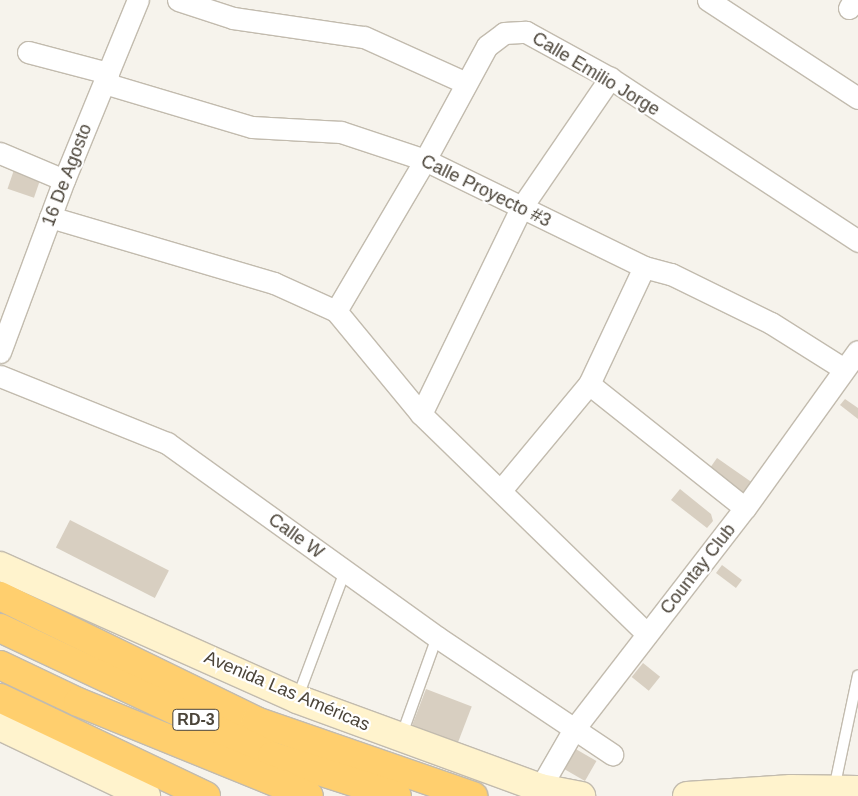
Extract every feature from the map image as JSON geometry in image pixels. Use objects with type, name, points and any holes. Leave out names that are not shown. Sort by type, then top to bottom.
[{"type":"highway","points":[[0,596],[256,721],[473,796]]},
{"type":"highway","name":"RD-3","points":[[0,628],[272,756],[397,796]]},
{"type":"highway","name":"RD-3","points":[[0,665],[78,702],[309,796]]},
{"type":"highway","points":[[0,698],[206,796]]},
{"type":"street","name":"16 De Agosto","points":[[0,352],[64,180],[138,0]]},
{"type":"street","points":[[178,0],[233,18],[364,37],[466,83]]},
{"type":"street","points":[[708,0],[858,98]]},
{"type":"street","name":"Calle Emilio Jorge","points":[[336,311],[425,160],[486,46],[504,33],[526,32],[610,78],[858,241]]},
{"type":"street","name":"Calle Proyecto #3","points":[[28,52],[252,127],[340,132],[425,160],[644,267],[671,274],[771,323],[844,369]]},
{"type":"street","points":[[421,414],[520,208],[610,78]]},
{"type":"street","points":[[0,153],[64,180]]},
{"type":"street","points":[[50,217],[274,283],[336,311],[421,414],[647,634]]},
{"type":"street","points":[[501,490],[588,384],[644,267]]},
{"type":"street","name":"Countay Club","points":[[540,788],[574,729],[745,508],[858,351]]},
{"type":"street","name":"Calle W","points":[[0,376],[168,443],[437,637],[612,754]]},
{"type":"street","points":[[588,384],[745,508]]},
{"type":"street","name":"Avenida Las Américas","points":[[0,566],[298,699],[540,788],[581,796]]},
{"type":"street","points":[[0,726],[109,788],[146,796]]},
{"type":"street","points":[[687,796],[846,790]]},
{"type":"lane","points":[[298,699],[345,571]]},
{"type":"lane","points":[[401,738],[437,637]]},
{"type":"lane","points":[[846,790],[858,675]]},
{"type":"building","points":[[15,167],[41,176],[34,198],[8,189]]},
{"type":"building","points":[[845,399],[858,408],[858,419],[840,405]]},
{"type":"building","points":[[717,458],[751,482],[743,494],[708,470]]},
{"type":"building","points":[[680,489],[711,514],[713,521],[707,528],[671,500]]},
{"type":"building","points":[[70,520],[169,570],[155,598],[56,548]]},
{"type":"building","points":[[722,565],[742,580],[736,588],[716,573]]},
{"type":"building","points":[[643,663],[660,677],[649,691],[632,677]]},
{"type":"building","points":[[426,689],[472,707],[455,750],[410,732]]},
{"type":"building","points":[[567,744],[596,761],[585,781],[556,764]]}]
